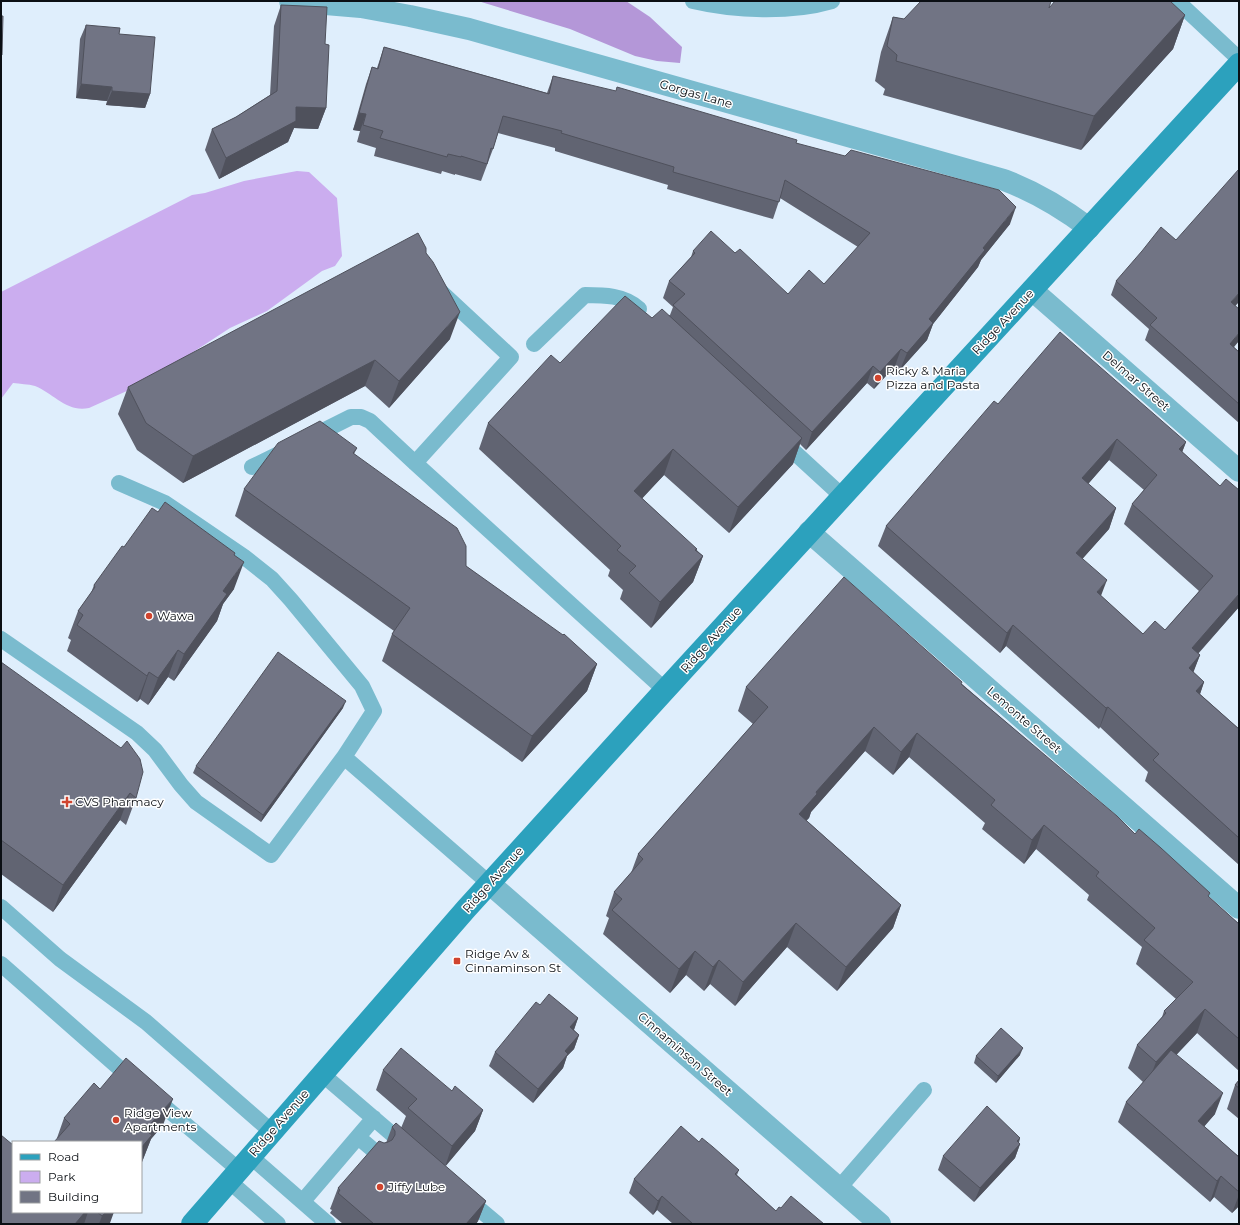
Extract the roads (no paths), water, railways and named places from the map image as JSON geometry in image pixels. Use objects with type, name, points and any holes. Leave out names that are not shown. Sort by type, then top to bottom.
[{"type":"main road","name":"Ridge Avenue","points":[[192,1224],[445,933],[809,532],[1239,64]]},
{"type":"street","name":"Gorgas Lane","points":[[290,1],[361,7],[469,29],[1004,180],[1027,188],[1070,214],[1089,228]]},
{"type":"street","name":"Delmar Street","points":[[1032,290],[1239,471]]},
{"type":"street","name":"Lemonte Street","points":[[809,532],[1239,908]]},
{"type":"street","name":"Cinnaminson Street","points":[[490,884],[880,1224]]},
{"type":"lane","points":[[693,1],[722,6],[761,9],[820,5],[832,1]]},
{"type":"lane","points":[[1177,1],[1239,59]]},
{"type":"lane","points":[[414,463],[511,357],[431,282]]},
{"type":"lane","points":[[534,344],[585,295],[613,296],[636,306],[648,316]]},
{"type":"lane","points":[[252,467],[351,417],[361,416],[370,421],[414,463],[665,690]]},
{"type":"lane","points":[[771,430],[842,496]]},
{"type":"lane","points":[[1,639],[137,732],[155,750],[181,785],[196,802],[271,855],[344,757],[374,711],[362,686],[272,579],[243,556],[165,503],[119,483]]},
{"type":"lane","points":[[344,757],[490,884]]},
{"type":"lane","points":[[1,907],[60,959],[146,1022],[272,1132]]},
{"type":"lane","points":[[1,964],[96,1048],[239,1169],[303,1201],[328,1224]]},
{"type":"lane","points":[[322,1074],[415,1154]]},
{"type":"lane","points":[[839,1188],[924,1090]]},
{"type":"lane","points":[[303,1201],[374,1118]]},
{"type":"lane","points":[[358,1137],[378,1154]]},
{"type":"lane","points":[[239,1169],[278,1224]]},
{"type":"lane","points":[[456,1189],[497,1224]]},
{"type":"place","name":"Ricky & Maria Pizza and Pasta","points":[[878,378]]},
{"type":"place","name":"Wawa","points":[[149,616]]},
{"type":"place","name":"CVS Pharmacy","points":[[67,802]]},
{"type":"place","name":"Ridge Av & Cinnaminson St","points":[[457,961]]},
{"type":"place","name":"Ridge View Apartments","points":[[116,1120]]},
{"type":"place","name":"Jiffy Lube","points":[[380,1187]]}]
